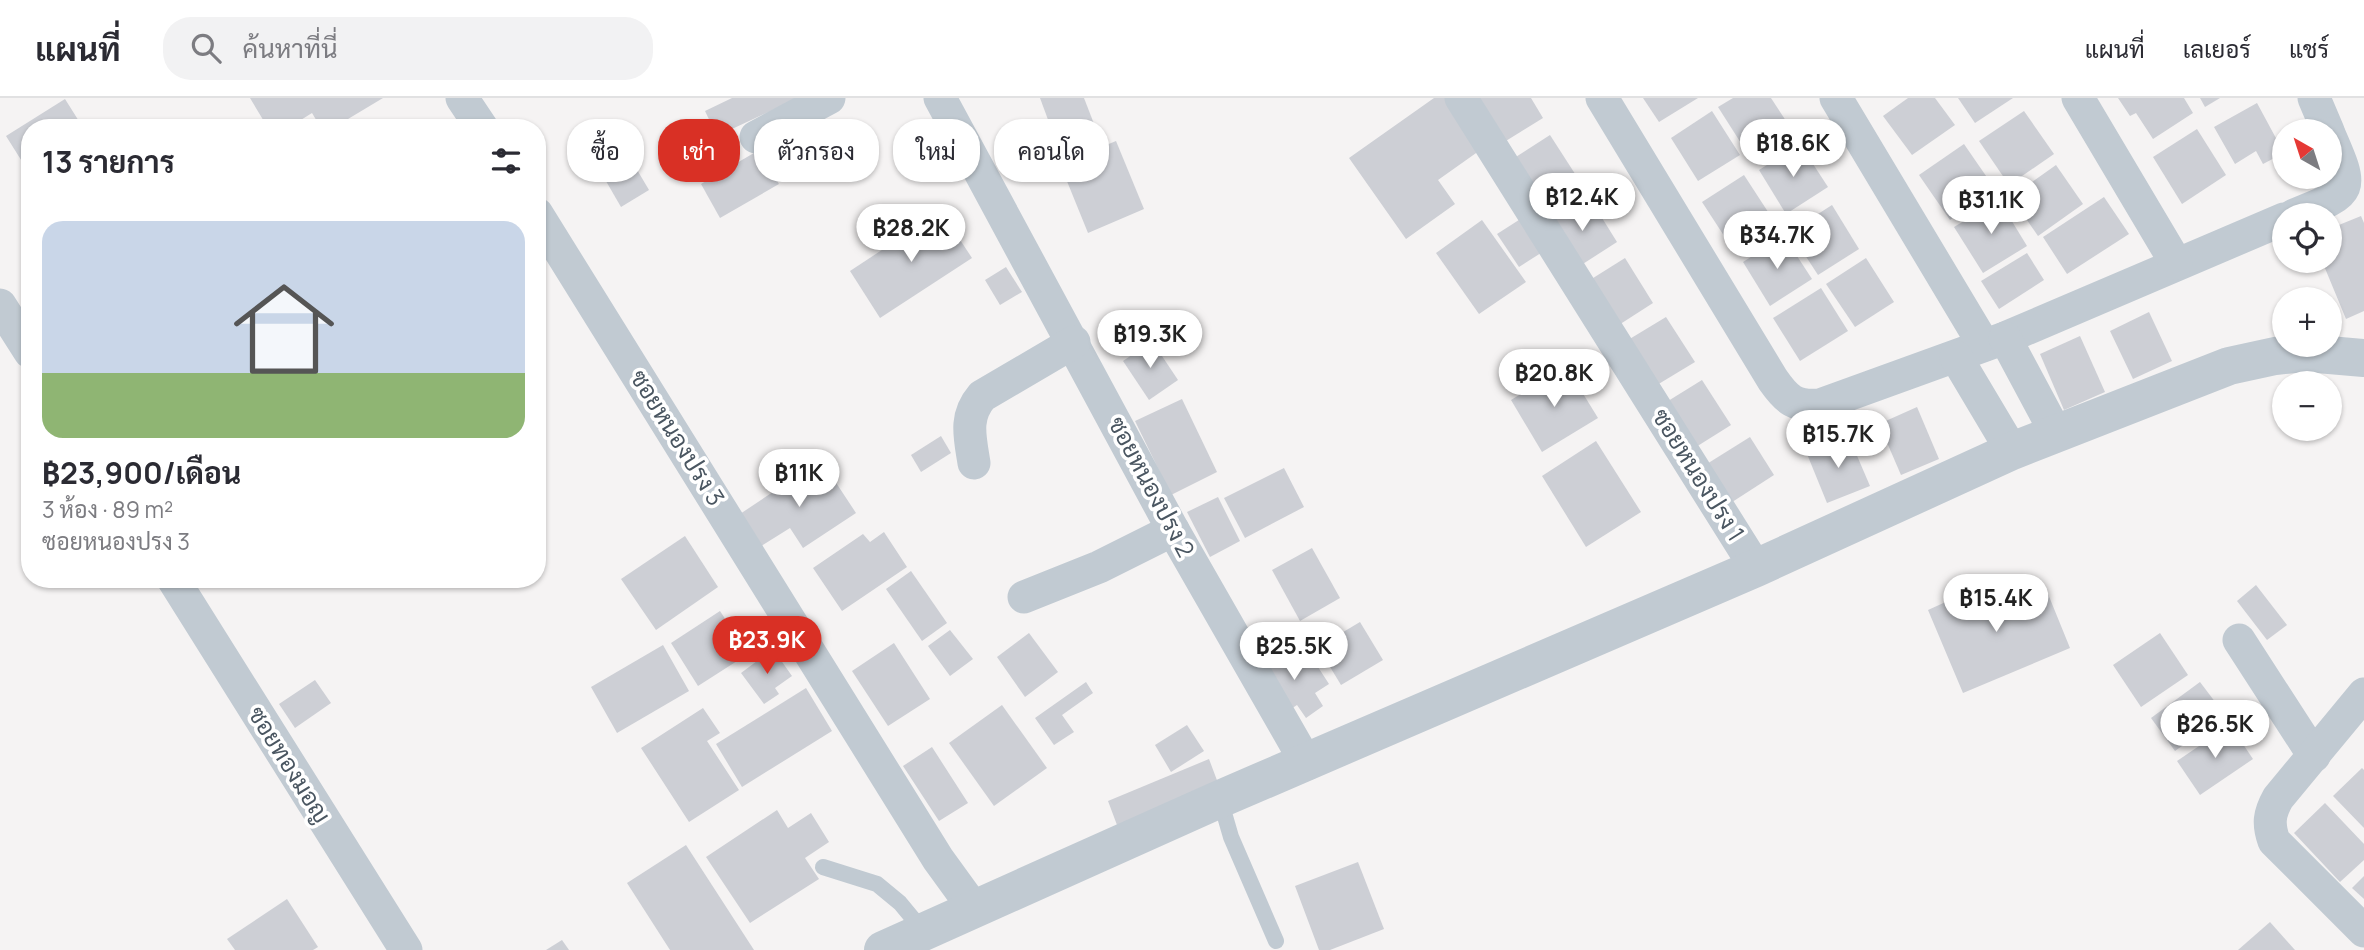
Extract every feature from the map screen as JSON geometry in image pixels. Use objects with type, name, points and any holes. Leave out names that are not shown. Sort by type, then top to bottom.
[{"type":"street","points":[[462,98],[476,119]]},
{"type":"street","points":[[789,119],[829,98]]},
{"type":"street","name":"ซอยหนองปรง 2","points":[[940,98],[1074,342],[1173,530],[1307,764]]},
{"type":"street","name":"ซอยหนองปรง 1","points":[[1461,98],[1756,568]]},
{"type":"street","points":[[1602,98],[1786,399],[1801,407],[1820,405],[1982,347],[2272,224]]},
{"type":"street","points":[[1836,98],[1982,347],[2057,435]]},
{"type":"street","points":[[2078,98],[2176,263]]},
{"type":"street","points":[[2314,98],[2323,119]]},
{"type":"street","points":[[2324,203],[2336,198],[2344,188],[2347,174],[2342,163]]},
{"type":"street","name":"ซอยหนองปรง 3","points":[[546,228],[938,859],[975,910]]},
{"type":"street","points":[[0,305],[21,338]]},
{"type":"street","points":[[974,463],[968,424],[972,407],[982,396],[1074,342]]},
{"type":"street","points":[[1982,347],[2012,451]]},
{"type":"street","points":[[897,945],[1220,799],[1307,764],[1756,568],[2012,451],[2229,366],[2275,356],[2306,353],[2364,358]]},
{"type":"street","points":[[1024,597],[1099,567],[1173,530]]},
{"type":"street","name":"ซอยทองมอญ","points":[[179,588],[406,950]]},
{"type":"street","points":[[2239,640],[2314,756]]},
{"type":"street","points":[[2364,694],[2278,798],[2270,812],[2269,828],[2274,841],[2364,931]]},
{"type":"lane","points":[[1220,799],[1231,837],[1276,941]]},
{"type":"lane","points":[[823,867],[877,884],[900,904],[897,945]]},
{"type":"building","points":[[250,98],[383,98],[348,119],[316,119],[312,113],[302,119],[263,119]]},
{"type":"building","points":[[732,98],[798,98],[740,125],[740,119],[709,119],[705,111]]},
{"type":"building","points":[[1040,98],[1084,98],[1092,119],[1048,119]]},
{"type":"building","points":[[1434,98],[1452,98],[1486,146],[1438,180],[1455,204],[1406,239],[1349,158]]},
{"type":"building","points":[[1474,98],[1531,98],[1543,118],[1501,144]]},
{"type":"building","points":[[1643,98],[1698,98],[1659,122]]},
{"type":"building","points":[[1733,98],[1771,98],[1788,124],[1746,151],[1718,107]]},
{"type":"building","points":[[1908,98],[1935,98],[1955,125],[1912,155],[1883,116]]},
{"type":"building","points":[[1958,98],[2013,98],[1975,123]]},
{"type":"building","points":[[2118,98],[2184,98],[2193,113],[2153,139],[2136,113],[2130,116]]},
{"type":"building","points":[[2200,98],[2220,98],[2205,107]]},
{"type":"building","points":[[65,99],[78,119],[33,119]]},
{"type":"building","points":[[2257,103],[2272,131],[2272,159],[2263,164],[2256,151],[2235,164],[2214,127]]},
{"type":"building","points":[[1712,111],[1740,155],[1698,181],[1671,138]]},
{"type":"building","points":[[2024,111],[2054,154],[2009,185],[1979,141]]},
{"type":"building","points":[[21,127],[21,160],[6,136]]},
{"type":"building","points":[[2197,129],[2226,175],[2182,204],[2153,157]]},
{"type":"building","points":[[1550,135],[1579,180],[1537,207],[1508,162]]},
{"type":"building","points":[[1116,141],[1144,209],[1088,233],[1067,182],[1109,182],[1109,144]]},
{"type":"building","points":[[1800,144],[1828,187],[1786,214],[1759,170]]},
{"type":"building","points":[[1964,144],[1995,189],[1950,220],[1919,175]]},
{"type":"building","points":[[754,153],[754,182],[779,184],[720,218],[701,184],[740,182],[740,161]]},
{"type":"building","points":[[2056,165],[2083,204],[2038,236],[2011,197]]},
{"type":"building","points":[[1744,175],[1772,218],[1730,245],[1702,202]]},
{"type":"building","points":[[606,182],[644,182],[649,190],[621,207]]},
{"type":"building","points":[[1589,197],[1617,242],[1575,269],[1546,223]]},
{"type":"building","points":[[2104,197],[2129,234],[2067,274],[2043,237]]},
{"type":"building","points":[[1999,200],[2027,246],[1983,273],[1954,227]]},
{"type":"building","points":[[1832,205],[1859,249],[1818,275],[1790,232]]},
{"type":"building","points":[[941,211],[972,258],[880,318],[850,271]]},
{"type":"building","points":[[2361,216],[2364,223],[2364,311],[2346,319],[2342,309],[2342,287],[2333,287],[2327,273],[2342,273],[2342,224]]},
{"type":"building","points":[[1522,218],[1544,251],[1519,267],[1497,234]]},
{"type":"building","points":[[1482,220],[1526,282],[1479,314],[1436,253]]},
{"type":"building","points":[[1784,236],[1812,279],[1770,306],[1743,262]]},
{"type":"building","points":[[2027,253],[2044,280],[1999,309],[1981,281]]},
{"type":"building","points":[[1625,258],[1653,303],[1611,330],[1582,285]]},
{"type":"building","points":[[1866,258],[1894,302],[1855,327],[1826,284]]},
{"type":"building","points":[[1006,267],[1022,292],[1000,305],[985,280]]},
{"type":"building","points":[[1821,288],[1848,331],[1800,361],[1773,318]]},
{"type":"building","points":[[2149,312],[2172,361],[2133,379],[2110,331]]},
{"type":"building","points":[[1666,317],[1695,362],[1652,388],[1623,343]]},
{"type":"building","points":[[2080,336],[2105,392],[2064,410],[2040,354]]},
{"type":"building","points":[[1152,341],[1178,380],[1149,400],[1123,361]]},
{"type":"building","points":[[1566,366],[1598,418],[1542,452],[1511,400]]},
{"type":"building","points":[[1702,380],[1731,425],[1688,452],[1660,406]]},
{"type":"building","points":[[1182,399],[1217,472],[1171,495],[1135,421]]},
{"type":"building","points":[[1917,407],[1939,459],[1901,475],[1879,424]]},
{"type":"building","points":[[941,436],[951,453],[921,472],[911,455]]},
{"type":"building","points":[[1750,437],[1774,475],[1726,506],[1702,467]]},
{"type":"building","points":[[1849,437],[1870,486],[1827,503],[1807,454]]},
{"type":"building","points":[[1596,441],[1641,512],[1586,547],[1542,476]]},
{"type":"building","points":[[821,460],[856,513],[803,548],[790,528],[758,548],[737,516]]},
{"type":"building","points":[[1284,468],[1304,507],[1245,538],[1224,498]]},
{"type":"building","points":[[1218,497],[1240,541],[1210,557],[1187,512]]},
{"type":"building","points":[[884,532],[907,567],[842,611],[813,568],[863,534],[870,542]]},
{"type":"building","points":[[685,536],[718,587],[656,630],[621,579]]},
{"type":"building","points":[[1312,548],[1340,598],[1300,621],[1272,570]]},
{"type":"building","points":[[911,571],[947,623],[922,641],[886,589]]},
{"type":"building","points":[[1994,580],[2005,605],[2046,589],[2070,648],[1963,693],[1928,610]]},
{"type":"building","points":[[2256,585],[2287,625],[2267,640],[2237,601]]},
{"type":"building","points":[[720,611],[748,654],[698,686],[671,643]]},
{"type":"building","points":[[1360,622],[1383,660],[1341,685],[1318,647]]},
{"type":"building","points":[[950,630],[973,659],[950,676],[928,646]]},
{"type":"building","points":[[1029,633],[1058,672],[1025,697],[997,657]]},
{"type":"building","points":[[2160,633],[2188,675],[2141,707],[2113,665]]},
{"type":"building","points":[[894,643],[930,699],[888,726],[852,671]]},
{"type":"building","points":[[663,645],[689,691],[617,733],[591,687]]},
{"type":"building","points":[[773,649],[792,676],[775,688],[779,694],[764,704],[741,673]]},
{"type":"building","points":[[1307,650],[1329,684],[1315,693],[1323,706],[1306,718],[1297,705],[1285,713],[1254,668],[1276,653],[1284,666]]},
{"type":"building","points":[[315,680],[331,703],[295,728],[279,704]]},
{"type":"building","points":[[1086,682],[1093,693],[1062,715],[1074,732],[1054,745],[1035,718]]},
{"type":"building","points":[[2200,682],[2225,715],[2175,751],[2151,718]]},
{"type":"building","points":[[806,688],[832,731],[742,787],[716,744]]},
{"type":"building","points":[[1002,705],[1047,768],[994,806],[949,743]]},
{"type":"building","points":[[703,708],[720,733],[707,741],[739,790],[689,822],[641,748]]},
{"type":"building","points":[[1187,725],[1204,751],[1171,772],[1155,745]]},
{"type":"building","points":[[2230,725],[2253,759],[2200,795],[2177,761]]},
{"type":"building","points":[[932,747],[968,803],[939,821],[903,766]]},
{"type":"building","points":[[1209,759],[1218,783],[1117,825],[1108,801]]},
{"type":"building","points":[[2362,768],[2364,770],[2364,828],[2333,796]]},
{"type":"building","points":[[2325,803],[2364,844],[2364,860],[2340,882],[2294,833]]},
{"type":"building","points":[[777,810],[788,828],[811,813],[829,842],[805,858],[819,879],[750,923],[706,857]]},
{"type":"building","points":[[686,845],[754,950],[670,950],[627,883]]},
{"type":"building","points":[[1358,862],[1384,929],[1330,950],[1319,950],[1295,886]]},
{"type":"building","points":[[2364,876],[2364,899],[2352,888]]},
{"type":"building","points":[[287,899],[318,947],[313,950],[235,950],[227,939]]},
{"type":"building","points":[[2270,922],[2295,950],[2238,950]]},
{"type":"building","points":[[562,940],[569,950],[546,950]]}]
